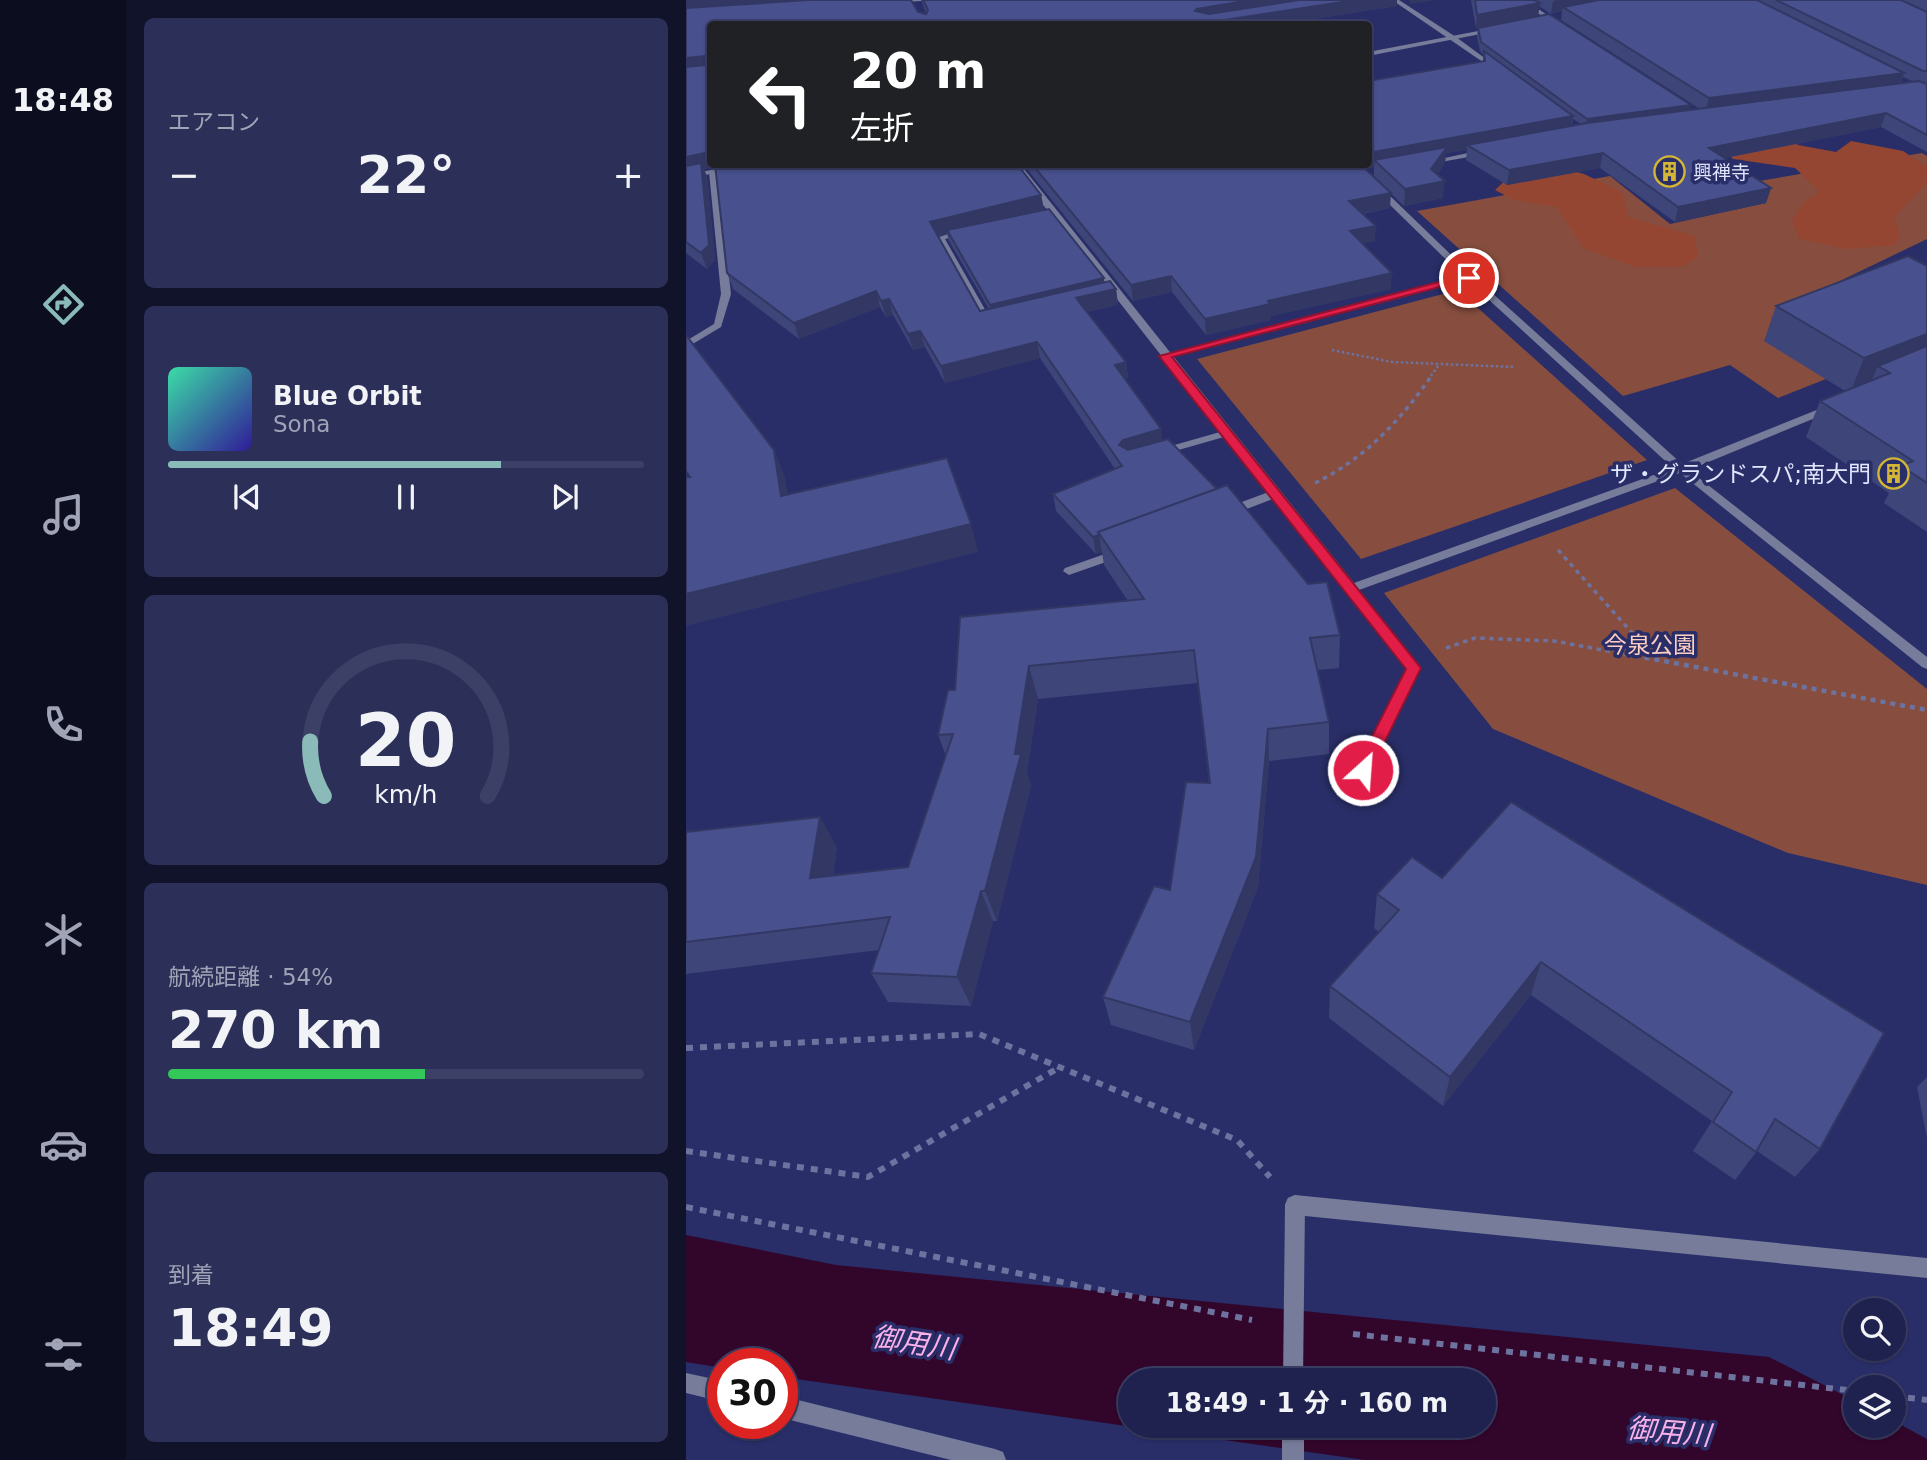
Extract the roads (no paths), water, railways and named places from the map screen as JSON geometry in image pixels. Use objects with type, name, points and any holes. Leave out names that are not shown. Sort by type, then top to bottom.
[{"type":"street","points":[[886,3],[933,0]]},
{"type":"street","points":[[1395,0],[1454,38],[1508,78]]},
{"type":"street","points":[[1521,0],[1562,26]]},
{"type":"street","points":[[913,1],[919,13]]},
{"type":"street","points":[[1536,21],[1564,16]]},
{"type":"street","points":[[1372,53],[1509,27]]},
{"type":"street","points":[[1415,165],[1493,150]]},
{"type":"street","points":[[686,177],[734,168]]},
{"type":"street","points":[[1018,168],[1414,668],[1363,770]]},
{"type":"street","points":[[1356,168],[1469,278],[1681,469],[1927,664]]},
{"type":"street","points":[[686,345],[718,325],[726,294],[713,172]]},
{"type":"street","points":[[1363,174],[1376,172]]},
{"type":"street","points":[[1041,216],[1054,213]]},
{"type":"street","points":[[978,230],[940,238],[988,323],[1001,320]]},
{"type":"street","points":[[1165,356],[1469,278]]},
{"type":"street","points":[[1102,296],[1115,292]]},
{"type":"street","points":[[1350,589],[1681,469],[1849,400]]},
{"type":"street","points":[[1154,454],[1227,433]]},
{"type":"street","points":[[1210,518],[1275,494]]},
{"type":"street","points":[[1069,571],[1133,547]]},
{"type":"street","points":[[1293,1368],[1295,1205],[1927,1268]]},
{"type":"street","points":[[686,1383],[707,1388]]},
{"type":"street","points":[[798,1411],[995,1460]]},
{"type":"street","points":[[1293,1438],[1293,1460]]},
{"type":"water","name":"御用川","points":[[686,1235],[836,1265],[1769,1357],[1843,1395],[1843,1438],[1906,1438],[1906,1428],[1927,1439],[1927,1460],[1365,1460],[1210,1438],[1496,1438],[1496,1368],[1118,1368],[1118,1425],[798,1379],[798,1348],[707,1348],[707,1365],[686,1362]]},
{"type":"place","name":"興禅寺","points":[[1670,172]]},
{"type":"place","name":"ザ・グランドスパ;南大門","points":[[1894,474]]},
{"type":"park label","name":"今泉公園","points":[[1650,645]]}]
